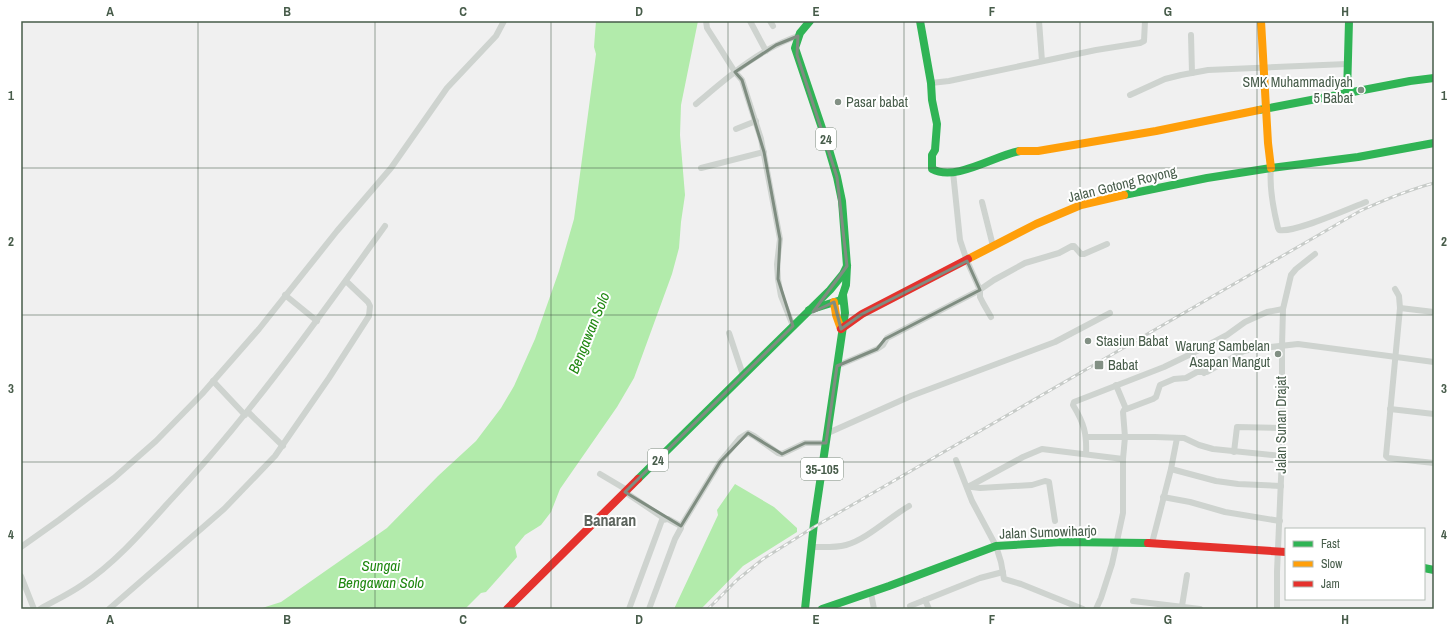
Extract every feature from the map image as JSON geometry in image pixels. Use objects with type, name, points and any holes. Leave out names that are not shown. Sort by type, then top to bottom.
[{"type":"main road","points":[[798,36],[802,28],[810,21]]},
{"type":"main road","points":[[920,21],[932,83],[932,100],[937,124],[935,150],[932,155],[932,170],[934,172],[942,173],[962,170],[1010,153],[1020,151],[1038,151],[1156,131],[1410,81],[1434,78]]},
{"type":"main road","points":[[1261,21],[1271,168]]},
{"type":"main road","points":[[1347,94],[1349,21]]},
{"type":"main road","name":"24","points":[[798,36],[795,48],[825,137],[842,201],[847,266],[847,277],[841,300],[809,310]]},
{"type":"main road","name":"Jalan Gotong Royong","points":[[841,329],[862,314],[1036,224],[1091,202],[1207,178],[1358,157],[1434,143]]},
{"type":"main road","name":"24","points":[[507,609],[830,290],[843,274],[847,266]]},
{"type":"main road","points":[[834,302],[829,297],[830,290],[838,288],[842,290],[843,295]]},
{"type":"main road","name":"35-105","points":[[805,609],[841,329],[845,313],[843,295]]},
{"type":"main road","name":"35-105","points":[[834,302],[836,315],[841,329]]},
{"type":"main road","name":"Jalan Sumowiharjo","points":[[822,609],[871,593],[996,546],[1062,542],[1152,543],[1282,552]]},
{"type":"street","points":[[21,547],[114,478],[156,441],[213,381],[259,328],[337,231],[391,168],[447,88],[496,36],[504,21]]},
{"type":"street","points":[[706,21],[707,28],[734,72],[742,80],[756,121],[764,152],[780,239],[777,264],[781,296],[793,326]]},
{"type":"street","points":[[750,21],[766,51]]},
{"type":"street","points":[[1039,21],[1042,61]]},
{"type":"street","points":[[932,83],[949,81],[1096,50],[1140,43],[1144,41],[1145,21]]},
{"type":"street","points":[[1191,35],[1192,73]]},
{"type":"street","points":[[696,104],[734,72],[785,40],[798,36]]},
{"type":"street","points":[[1130,95],[1165,79],[1208,70],[1264,66],[1347,64]]},
{"type":"street","points":[[736,129],[756,121]]},
{"type":"street","points":[[701,168],[764,152]]},
{"type":"street","points":[[1271,168],[1270,178],[1272,203],[1278,228],[1280,230],[1290,230],[1366,202]]},
{"type":"street","points":[[953,172],[960,240],[966,261],[980,290],[980,296],[991,317]]},
{"type":"street","points":[[982,202],[993,246]]},
{"type":"street","points":[[40,609],[82,585],[108,564],[131,543],[198,471],[247,414],[317,321],[385,226]]},
{"type":"street","points":[[837,366],[877,350],[883,345],[887,338],[980,290],[994,280],[1025,263],[1059,253],[1067,247],[1074,246],[1081,254],[1084,254],[1107,244]]},
{"type":"street","name":"Jalan Sunan Drajat","points":[[1277,609],[1282,552],[1280,521],[1283,309],[1291,275],[1296,269],[1315,254]]},
{"type":"street","points":[[109,609],[224,509],[257,476],[283,446],[369,316],[370,306],[368,302],[346,281]]},
{"type":"street","points":[[1395,289],[1399,296],[1400,308],[1387,457],[1434,463]]},
{"type":"street","points":[[285,295],[317,321]]},
{"type":"street","points":[[1400,308],[1434,312]]},
{"type":"street","points":[[1086,454],[1087,437],[1073,405],[1074,402],[1191,354],[1226,335],[1245,322],[1267,312],[1283,309]]},
{"type":"street","points":[[828,433],[911,396],[1055,342],[1110,313]]},
{"type":"street","points":[[729,334],[743,376]]},
{"type":"street","points":[[1096,609],[1107,581],[1123,513],[1123,459],[1125,437],[1123,412],[1126,409],[1155,398],[1160,385],[1174,379],[1184,379],[1197,372],[1204,373],[1244,351],[1298,344],[1434,362]]},
{"type":"street","points":[[1191,354],[1204,373]]},
{"type":"street","points":[[213,381],[283,446]]},
{"type":"street","points":[[1116,385],[1126,409]]},
{"type":"street","points":[[1390,409],[1434,414]]},
{"type":"street","points":[[1234,452],[1236,429],[1238,426],[1281,428]]},
{"type":"street","points":[[649,609],[681,526],[720,462],[740,438],[748,433],[778,453],[782,454],[804,443],[826,443]]},
{"type":"street","points":[[1087,437],[1184,438],[1208,448],[1282,456]]},
{"type":"street","points":[[1152,543],[1171,469],[1177,438]]},
{"type":"street","points":[[969,486],[1023,457],[1042,449],[1123,459]]},
{"type":"street","points":[[956,460],[969,486],[972,501],[996,546],[1002,562],[1005,580],[1022,584],[1083,609]]},
{"type":"street","points":[[1171,469],[1216,481],[1238,484],[1281,486]]},
{"type":"street","points":[[600,474],[664,519],[670,520],[681,526]]},
{"type":"street","points":[[969,486],[986,488],[1032,486],[1045,481],[1049,482],[1055,521]]},
{"type":"street","points":[[1163,498],[1190,502],[1225,512],[1280,521]]},
{"type":"street","points":[[812,547],[830,548],[846,545],[865,536],[909,506]]},
{"type":"street","points":[[629,609],[661,522],[664,519]]},
{"type":"street","points":[[910,606],[980,578],[1003,572]]},
{"type":"street","points":[[1182,606],[1187,575]]},
{"type":"street","points":[[21,576],[34,609]]},
{"type":"street","points":[[871,593],[874,609]]},
{"type":"street","points":[[924,600],[929,609]]},
{"type":"street","points":[[1133,601],[1200,609]]},
{"type":"highlighted area","points":[[798,36],[797,55],[837,177],[847,266],[813,312],[834,302],[841,329],[862,314],[967,261],[980,290],[885,339],[877,349],[837,366],[826,443],[805,443],[782,454],[748,433],[720,462],[681,526],[625,492],[793,326],[778,279],[780,239],[764,152],[742,80],[735,72],[776,45]]},
{"type":"water","points":[[596,21],[698,21],[681,105],[680,135],[685,195],[679,248],[672,274],[634,378],[617,407],[560,489],[551,512],[541,525],[525,535],[515,547],[517,557],[486,592],[481,593],[465,609],[259,609],[281,602],[387,528],[438,476],[476,441],[501,408],[514,386],[535,339],[559,271],[574,219],[596,54],[594,47]]},
{"type":"water","points":[[735,484],[774,507],[797,528],[797,532],[743,566],[701,609],[674,609],[718,515],[717,510]]},
{"type":"railway","points":[[708,609],[737,580],[763,559],[814,527],[1360,211],[1396,196],[1434,183]]},
{"type":"traffic: fast","points":[[809,310],[841,300],[846,285],[847,266],[842,201],[837,177],[795,48],[800,33],[810,21]]},
{"type":"traffic: fast","points":[[920,21],[937,124],[935,150],[932,155],[932,169],[942,172],[964,170],[1010,153],[1020,151]]},
{"type":"traffic: fast","points":[[1347,94],[1349,21]]},
{"type":"traffic: fast","points":[[1259,110],[1410,81],[1434,78]]},
{"type":"traffic: fast","points":[[1124,195],[1207,178],[1358,157],[1434,143]]},
{"type":"traffic: fast","points":[[638,479],[830,290],[843,274],[847,266]]},
{"type":"traffic: fast","points":[[805,609],[814,523],[845,313],[843,295]]},
{"type":"traffic: fast","points":[[822,609],[996,546],[1062,542],[1148,543]]},
{"type":"traffic: fast","points":[[1425,568],[1434,570]]},
{"type":"traffic: slow","points":[[1261,21],[1268,143],[1271,168]]},
{"type":"traffic: slow","points":[[1020,151],[1038,151],[1156,131],[1259,110]]},
{"type":"traffic: slow","points":[[968,259],[1036,224],[1081,205],[1124,195]]},
{"type":"traffic: slow","points":[[834,302],[836,315],[841,329]]},
{"type":"traffic: jam","points":[[841,329],[862,314],[968,259]]},
{"type":"traffic: jam","points":[[507,609],[638,479]]},
{"type":"traffic: jam","points":[[1148,543],[1285,552]]},
{"type":"place","name":"SMK Muhammadiyah 5 Babat","points":[[1361,90]]},
{"type":"place","name":"Pasar babat","points":[[838,102]]},
{"type":"place","name":"Stasiun Babat","points":[[1088,341]]},
{"type":"place","name":"Warung Sambelan Asapan Mangut","points":[[1278,354]]},
{"type":"place","name":"Babat","points":[[1099,365]]},
{"type":"district","name":"Banaran","points":[[610,520]]},
{"type":"water label","name":"Bengawan Solo","points":[[589,333]]},
{"type":"water label","name":"Sungai Bengawan Solo","points":[[381,574]]}]
